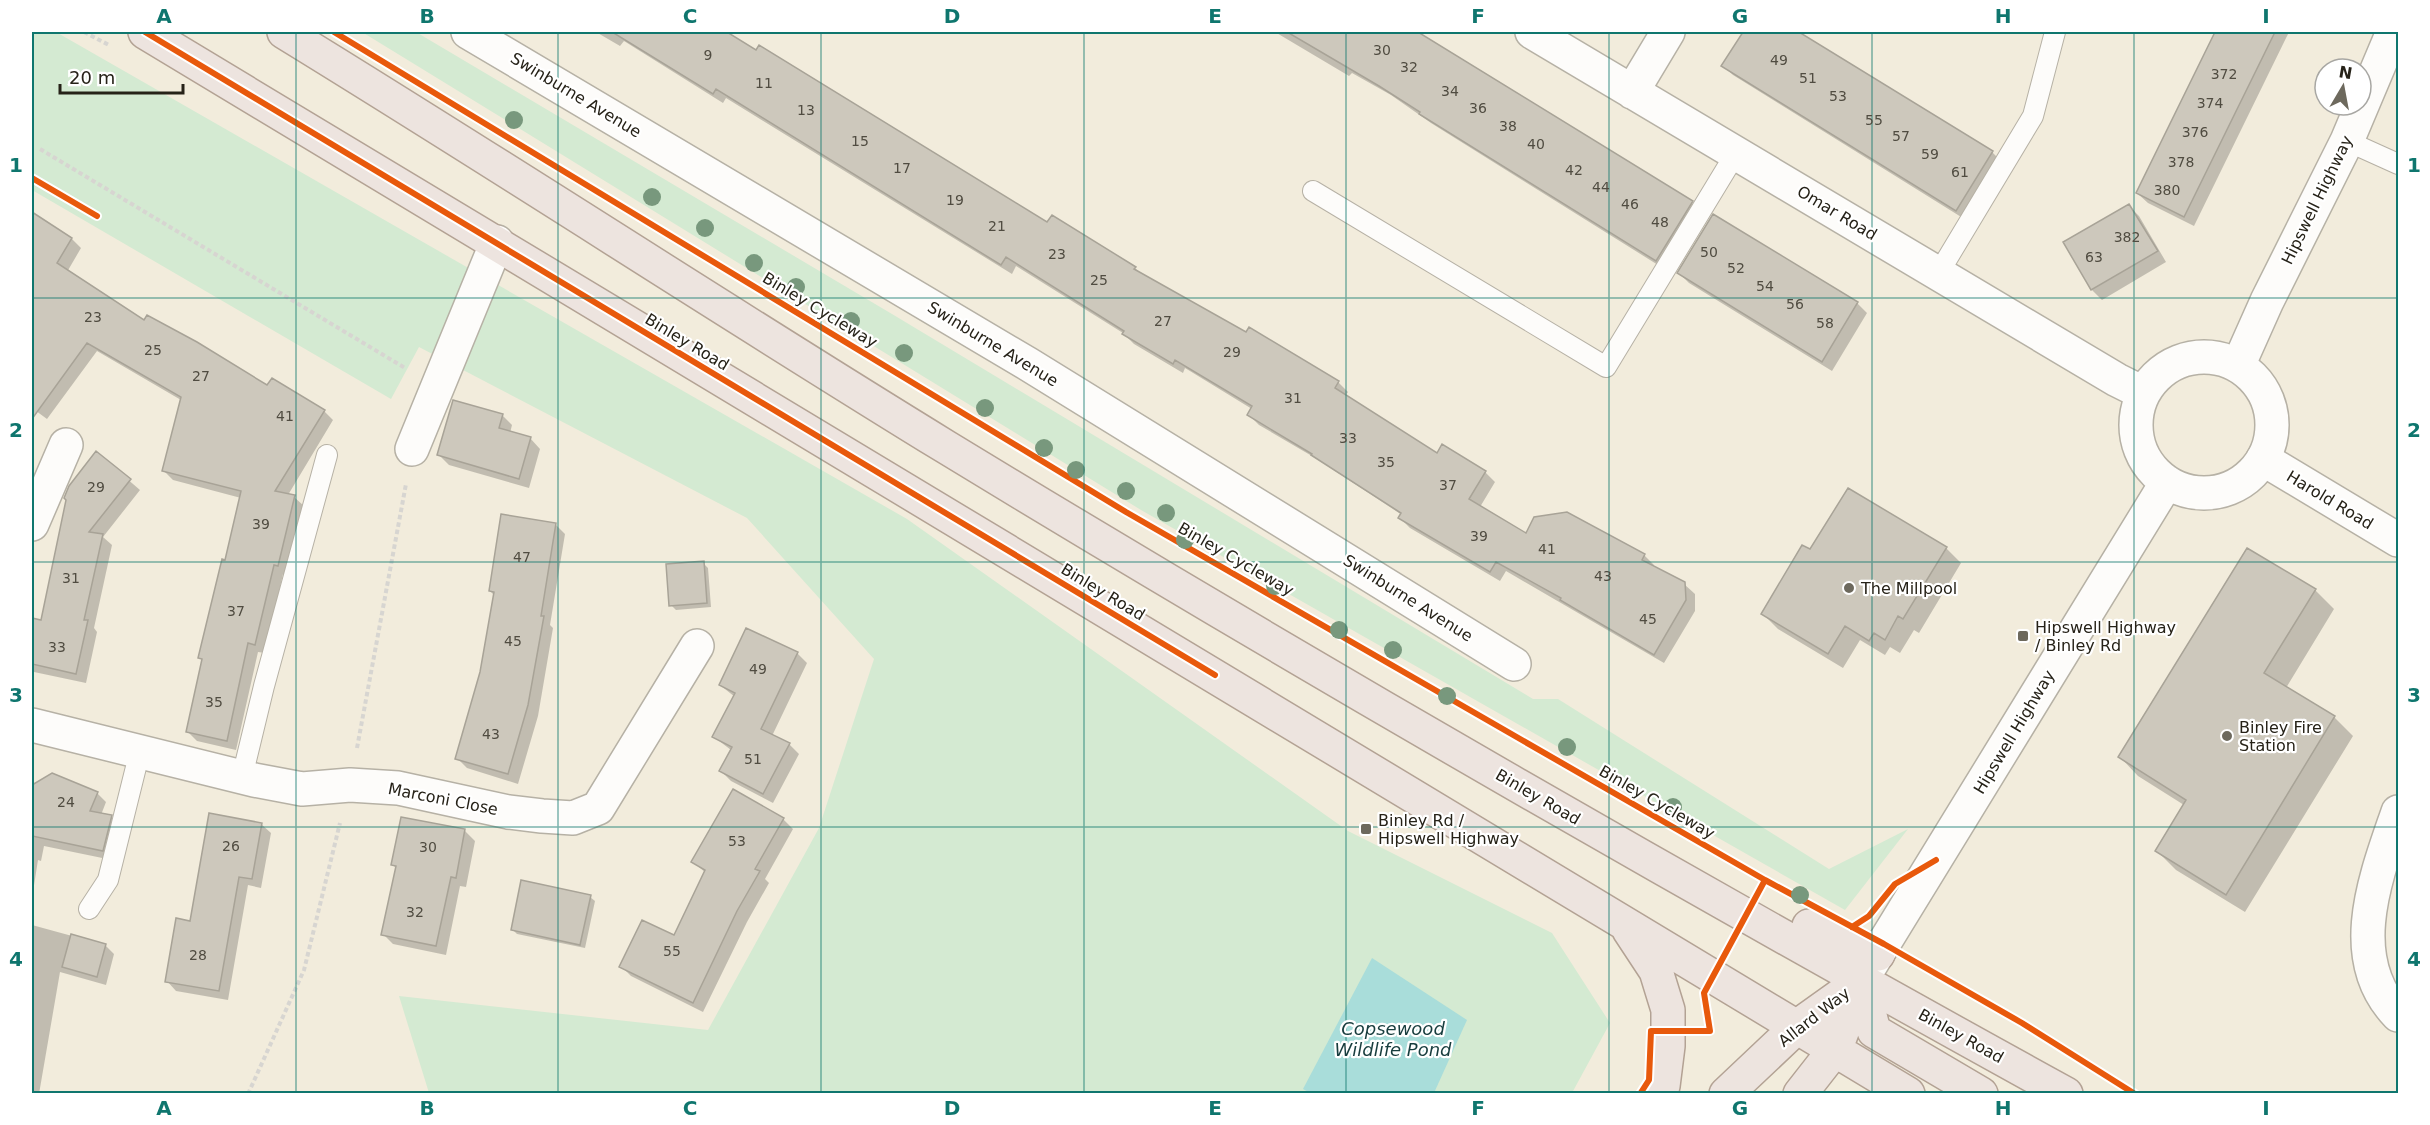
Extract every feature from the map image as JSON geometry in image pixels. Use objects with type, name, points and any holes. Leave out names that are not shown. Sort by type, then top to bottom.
[{"type":"main road","name":"Binley Road","points":[[145,32],[1836,1048],[1908,1094]]},
{"type":"main road","name":"Binley Road","points":[[284,32],[944,445],[1464,754],[1861,981],[2066,1094]]},
{"type":"main road","points":[[1464,754],[1566,792],[1843,946],[1878,954]]},
{"type":"main road","points":[[1622,921],[1638,941],[1656,971],[1668,1010],[1668,1046],[1663,1086],[1658,1094]]},
{"type":"main road","points":[[1861,981],[1874,1031],[1981,1094]]},
{"type":"main road","name":"Allard Way","points":[[1726,1094],[1798,1026],[1861,981]]},
{"type":"main road","name":"Allard Way","points":[[1800,1094],[1836,1048],[1861,981]]},
{"type":"street","name":"Swinburne Avenue","points":[[468,32],[1028,364],[1514,664]]},
{"type":"street","name":"Omar Road","points":[[1532,32],[2117,380],[2143,393]]},
{"type":"street","points":[[1632,92],[1668,32]]},
{"type":"street","name":"Hipswell Highway","points":[[2238,366],[2267,301],[2347,141],[2393,32]]},
{"type":"street","points":[[412,450],[497,242]]},
{"type":"street","points":[[2209,357],[2238,366],[2251,375],[2260,386],[2270,410],[2272,432],[2263,459],[2243,481],[2218,492],[2186,491],[2167,482],[2143,457],[2138,442],[2136,424],[2143,393],[2158,374],[2171,365],[2187,359],[2209,357]]},
{"type":"street","points":[[32,524],[66,445]]},
{"type":"street","name":"Harold Road","points":[[2263,459],[2398,540]]},
{"type":"street","name":"Hipswell Highway","points":[[1861,981],[2167,482]]},
{"type":"street","name":"Marconi Close","points":[[32,725],[242,777],[302,789],[350,785],[398,788],[508,812],[573,818],[598,808],[697,646]]},
{"type":"street","points":[[2398,813],[2371,899],[2367,929],[2370,961],[2379,988],[2398,1015]]},
{"type":"lane","points":[[1938,274],[2033,116],[2055,32]]},
{"type":"lane","points":[[2347,141],[2398,164]]},
{"type":"lane","points":[[1313,191],[1606,367],[1736,153]]},
{"type":"lane","points":[[242,777],[264,686],[327,455]]},
{"type":"lane","points":[[89,909],[108,880],[140,751]]},
{"type":"path","points":[[40,149],[438,388]]},
{"type":"path","points":[[248,1094],[304,970],[350,785],[412,450]]},
{"type":"green space","points":[[32,32],[56,32],[907,519],[1348,831],[1552,933],[1610,1023],[1572,1093],[429,1093],[399,996],[708,1030],[819,828],[874,659],[747,518],[419,347],[391,399],[32,190]]},
{"type":"green space","points":[[362,32],[416,32],[892,314],[1533,699],[1558,699],[1829,869],[1908,829],[1845,910],[1141,510]]},
{"type":"water","name":"Copsewood Wildlife Pond","points":[[1372,958],[1467,1020],[1434,1093],[1312,1094],[1303,1089]]},
{"type":"building","points":[[612,32],[727,32],[756,50],[759,45],[1047,222],[1052,215],[1136,267],[1134,269],[1246,332],[1249,327],[1339,381],[1335,388],[1437,453],[1442,444],[1486,471],[1469,499],[1526,533],[1534,517],[1567,512],[1645,554],[1642,560],[1685,582],[1686,600],[1654,655],[1560,600],[1561,598],[1496,562],[1490,572],[1398,518],[1401,513],[1312,454],[1247,415],[1252,406],[1175,360],[1173,364],[1122,334],[1124,331],[1006,257],[1001,265],[716,89],[713,94]]},
{"type":"building","points":[[1287,32],[1418,32],[1693,201],[1656,261],[1419,114],[1420,112],[1379,86]]},
{"type":"building","points":[[1743,32],[1799,32],[1993,151],[1956,211],[1721,66]]},
{"type":"building","points":[[2215,32],[2275,32],[2184,217],[2136,193]]},
{"type":"building","points":[[2129,204],[2158,251],[2091,290],[2063,242]]},
{"type":"building","points":[[32,212],[72,238],[57,263],[144,320],[147,315],[197,342],[267,385],[272,378],[325,410],[275,491],[295,495],[278,566],[274,565],[255,645],[248,643],[227,741],[186,732],[202,659],[198,658],[241,491],[162,471],[181,397],[87,343],[32,419]]},
{"type":"building","points":[[1713,214],[1858,302],[1822,362],[1677,273]]},
{"type":"building","points":[[453,400],[503,414],[499,428],[531,437],[519,479],[437,455]]},
{"type":"building","points":[[96,451],[131,479],[89,532],[103,534],[84,620],[88,620],[76,674],[32,664],[32,618],[41,620],[66,500],[64,498],[69,486]]},
{"type":"building","name":"The Millpool","points":[[1848,488],[1947,547],[1903,619],[1898,616],[1885,640],[1874,633],[1869,641],[1845,626],[1828,654],[1761,614],[1802,545],[1810,549]]},
{"type":"building","points":[[501,514],[556,523],[541,616],[544,616],[528,705],[508,774],[455,759],[480,672],[494,592],[489,591]]},
{"type":"building","name":"Binley Fire Station","points":[[2247,548],[2316,589],[2264,673],[2335,716],[2226,895],[2155,851],[2186,800],[2118,757]]},
{"type":"building","points":[[704,561],[707,603],[669,606],[666,564]]},
{"type":"building","points":[[746,628],[798,652],[761,729],[790,743],[763,794],[719,771],[732,747],[712,737],[735,693],[719,685]]},
{"type":"building","points":[[52,773],[98,792],[90,811],[112,815],[103,851],[32,836],[32,785]]},
{"type":"building","points":[[733,789],[784,818],[755,869],[760,871],[737,911],[693,1003],[619,967],[642,920],[674,935],[705,870],[691,862]]},
{"type":"building","points":[[209,813],[262,823],[252,879],[239,877],[219,991],[165,982],[176,918],[190,921]]},
{"type":"building","points":[[401,817],[465,829],[456,878],[451,877],[436,946],[381,935],[396,866],[391,865]]},
{"type":"building","points":[[521,880],[591,895],[580,945],[511,930]]},
{"type":"building","points":[[71,934],[106,944],[97,977],[62,967]]},
{"type":"cycle path","points":[[145,32],[1215,675]]},
{"type":"cycle path","name":"Binley Cycleway","points":[[334,32],[1126,512],[1765,880],[1884,944],[2022,1023],[2135,1094]]},
{"type":"cycle path","points":[[32,178],[97,216]]},
{"type":"cycle path","points":[[1852,927],[1869,916],[1895,884],[1936,860]]},
{"type":"cycle path","points":[[1640,1094],[1649,1080],[1651,1031],[1710,1031],[1704,993],[1765,880]]},
{"type":"place","name":"The Millpool","points":[[1849,588]]},
{"type":"place","name":"Hipswell Highway / Binley Rd","points":[[2023,636]]},
{"type":"place","name":"Binley Fire Station","points":[[2227,736]]},
{"type":"place","name":"Binley Rd / Hipswell Highway","points":[[1366,829]]}]
